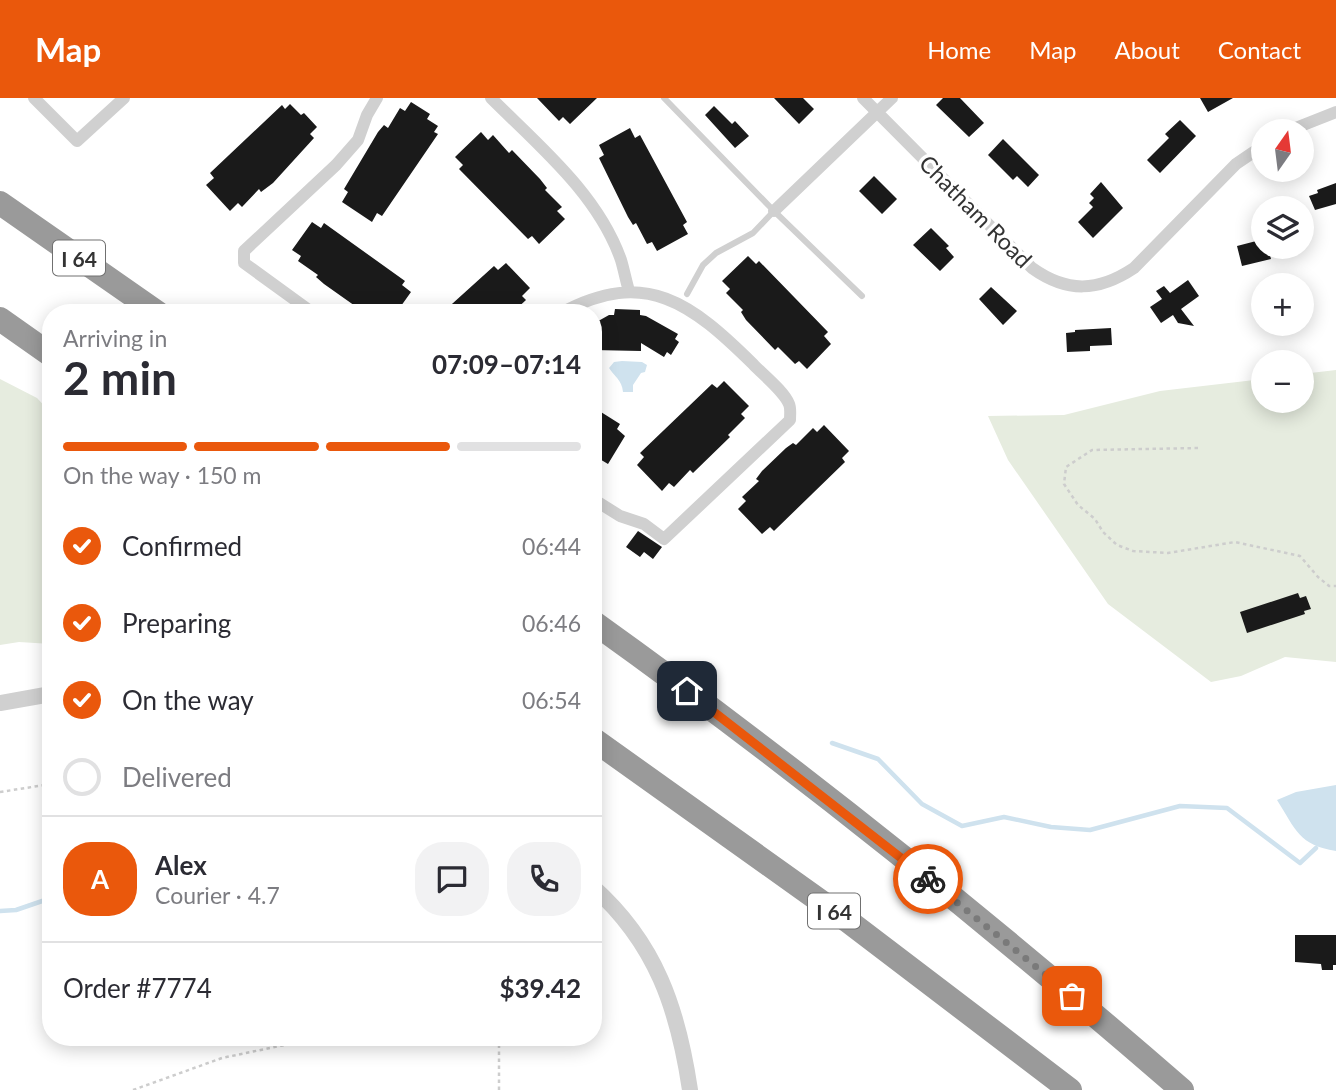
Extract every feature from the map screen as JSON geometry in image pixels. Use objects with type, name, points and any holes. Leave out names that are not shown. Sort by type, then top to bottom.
[{"type":"highway","name":"I 64","points":[[0,203],[145,304]]},
{"type":"highway","points":[[0,319],[42,349]]},
{"type":"highway","points":[[602,629],[925,876],[1052,979],[1182,1090]]},
{"type":"highway","name":"I 64","points":[[602,745],[848,921],[1070,1090]]},
{"type":"street","points":[[34,98],[77,141],[124,98]]},
{"type":"street","points":[[301,304],[244,263],[244,251],[336,165],[358,140],[367,115],[377,98]]},
{"type":"street","points":[[491,98],[576,184],[593,207],[620,258],[629,291]]},
{"type":"street","name":"Chatham Road","points":[[863,98],[1032,268],[1045,277],[1073,286],[1104,284],[1134,268],[1237,164],[1251,154]]},
{"type":"street","points":[[774,211],[892,98]]},
{"type":"street","points":[[1314,121],[1336,112]]},
{"type":"street","points":[[577,304],[606,294],[629,291],[676,302],[715,327],[789,404],[790,419],[664,539],[644,524],[620,516],[602,505]]},
{"type":"street","points":[[0,704],[42,696]]},
{"type":"street","points":[[602,896],[627,922],[647,949],[659,973],[678,1023],[690,1090]]},
{"type":"lane","points":[[664,98],[774,211],[862,296]]},
{"type":"lane","points":[[687,294],[703,265],[716,253],[753,233],[774,211]]},
{"type":"path","points":[[1198,448],[1092,450],[1066,467],[1064,484],[1078,505],[1096,519],[1103,532],[1118,545],[1133,551],[1168,553],[1235,542],[1300,555],[1318,577],[1329,586],[1336,586]]},
{"type":"path","points":[[0,792],[42,785]]},
{"type":"path","points":[[132,1090],[222,1058],[280,1046]]},
{"type":"path","points":[[499,1046],[499,1090]]},
{"type":"shaded area","points":[[1336,370],[1336,662],[1285,657],[1241,676],[1211,682],[1108,604],[1008,460],[988,416],[1064,415],[1160,391],[1251,380],[1251,413],[1314,413],[1314,373]]},
{"type":"shaded area","points":[[0,379],[37,398],[42,403],[42,643],[19,642],[0,645]]},
{"type":"water","points":[[614,362],[642,362],[647,365],[645,372],[641,373],[633,385],[633,392],[623,392],[609,368]]},
{"type":"water","points":[[1336,785],[1336,851],[1306,840],[1294,828],[1277,800],[1296,792]]},
{"type":"building","points":[[537,98],[597,98],[570,124],[563,117],[559,121]]},
{"type":"building","points":[[774,98],[803,98],[814,109],[799,124]]},
{"type":"building","points":[[943,98],[960,98],[984,123],[969,137],[936,105]]},
{"type":"building","points":[[1200,98],[1233,98],[1208,112]]},
{"type":"building","points":[[411,102],[430,114],[427,119],[438,126],[434,132],[438,134],[382,216],[377,213],[372,222],[342,202],[348,192],[344,189],[378,132],[384,125],[388,128],[400,108],[405,111]]},
{"type":"building","points":[[290,104],[301,115],[304,113],[317,127],[310,134],[314,138],[273,183],[261,192],[259,189],[242,207],[238,203],[230,211],[206,185],[214,178],[210,173],[282,105],[285,109]]},
{"type":"building","points":[[714,106],[732,124],[735,121],[749,136],[735,148],[705,115]]},
{"type":"building","points":[[1180,120],[1196,136],[1160,173],[1147,160],[1169,138],[1165,134]]},
{"type":"building","points":[[630,128],[635,138],[640,135],[687,222],[683,225],[688,234],[657,251],[652,242],[647,244],[636,223],[633,225],[628,217],[599,158],[604,155],[599,145]]},
{"type":"building","points":[[481,132],[488,140],[493,135],[509,153],[512,150],[562,207],[557,211],[565,219],[539,244],[532,236],[528,239],[459,169],[463,165],[455,157]]},
{"type":"building","points":[[1003,139],[1039,175],[1028,187],[1017,176],[1013,180],[988,155]]},
{"type":"building","points":[[874,176],[897,199],[882,214],[859,191]]},
{"type":"building","points":[[1101,182],[1123,208],[1093,238],[1078,222],[1093,207],[1089,203],[1094,198],[1090,194]]},
{"type":"building","points":[[1336,183],[1336,204],[1315,210],[1314,196],[1309,196],[1318,193],[1317,190]]},
{"type":"building","points":[[312,222],[321,228],[324,223],[405,281],[402,285],[411,292],[402,304],[352,304],[298,261],[301,256],[292,250]]},
{"type":"building","points":[[931,228],[949,246],[946,248],[954,257],[940,271],[913,245]]},
{"type":"building","points":[[1251,242],[1251,259],[1271,259],[1242,266],[1237,246]]},
{"type":"building","points":[[748,256],[756,264],[759,261],[828,332],[824,336],[831,344],[807,369],[799,361],[795,364],[778,347],[775,350],[746,320],[741,312],[743,310],[726,293],[730,289],[722,281]]},
{"type":"building","points":[[506,263],[530,288],[522,296],[526,300],[522,304],[452,304],[494,266],[498,270]]},
{"type":"building","points":[[1188,280],[1199,296],[1181,309],[1194,326],[1178,323],[1173,315],[1161,323],[1150,307],[1162,299],[1156,291],[1164,286],[1170,293]]},
{"type":"building","points":[[991,287],[1017,311],[1003,325],[979,299]]},
{"type":"building","points":[[615,309],[640,310],[640,315],[678,334],[675,339],[679,342],[671,355],[667,352],[664,357],[641,343],[641,351],[602,350],[602,319],[614,315]]},
{"type":"building","points":[[1111,328],[1112,345],[1090,346],[1090,351],[1067,352],[1066,333]]},
{"type":"building","points":[[724,381],[749,406],[741,414],[745,418],[728,435],[730,437],[693,473],[690,470],[674,487],[669,483],[662,491],[637,465],[644,457],[640,453],[712,384],[717,388]]},
{"type":"building","points":[[602,413],[620,424],[617,429],[625,436],[608,464],[602,460]]},
{"type":"building","points":[[824,425],[849,451],[842,458],[845,462],[774,531],[770,527],[762,534],[738,509],[746,501],[742,497],[759,481],[756,479],[762,471],[786,448],[793,443],[796,445],[813,428],[817,432]]},
{"type":"building","points":[[638,531],[662,547],[653,559],[644,552],[640,557],[626,547]]},
{"type":"building","points":[[1298,593],[1300,598],[1306,596],[1311,609],[1304,611],[1305,614],[1247,633],[1240,612]]},
{"type":"building","points":[[1295,935],[1336,935],[1336,965],[1333,965],[1333,970],[1322,970],[1321,964],[1295,962]]},
{"type":"waterway","points":[[832,743],[878,759],[922,804],[962,826],[1004,817],[1051,827],[1090,830],[1180,806],[1227,808],[1300,863],[1316,848]]},
{"type":"waterway","points":[[0,911],[16,910],[42,901]]},
{"type":"way so far","points":[[928,879],[1072,996]]},
{"type":"route","points":[[687,691],[928,879]]}]
